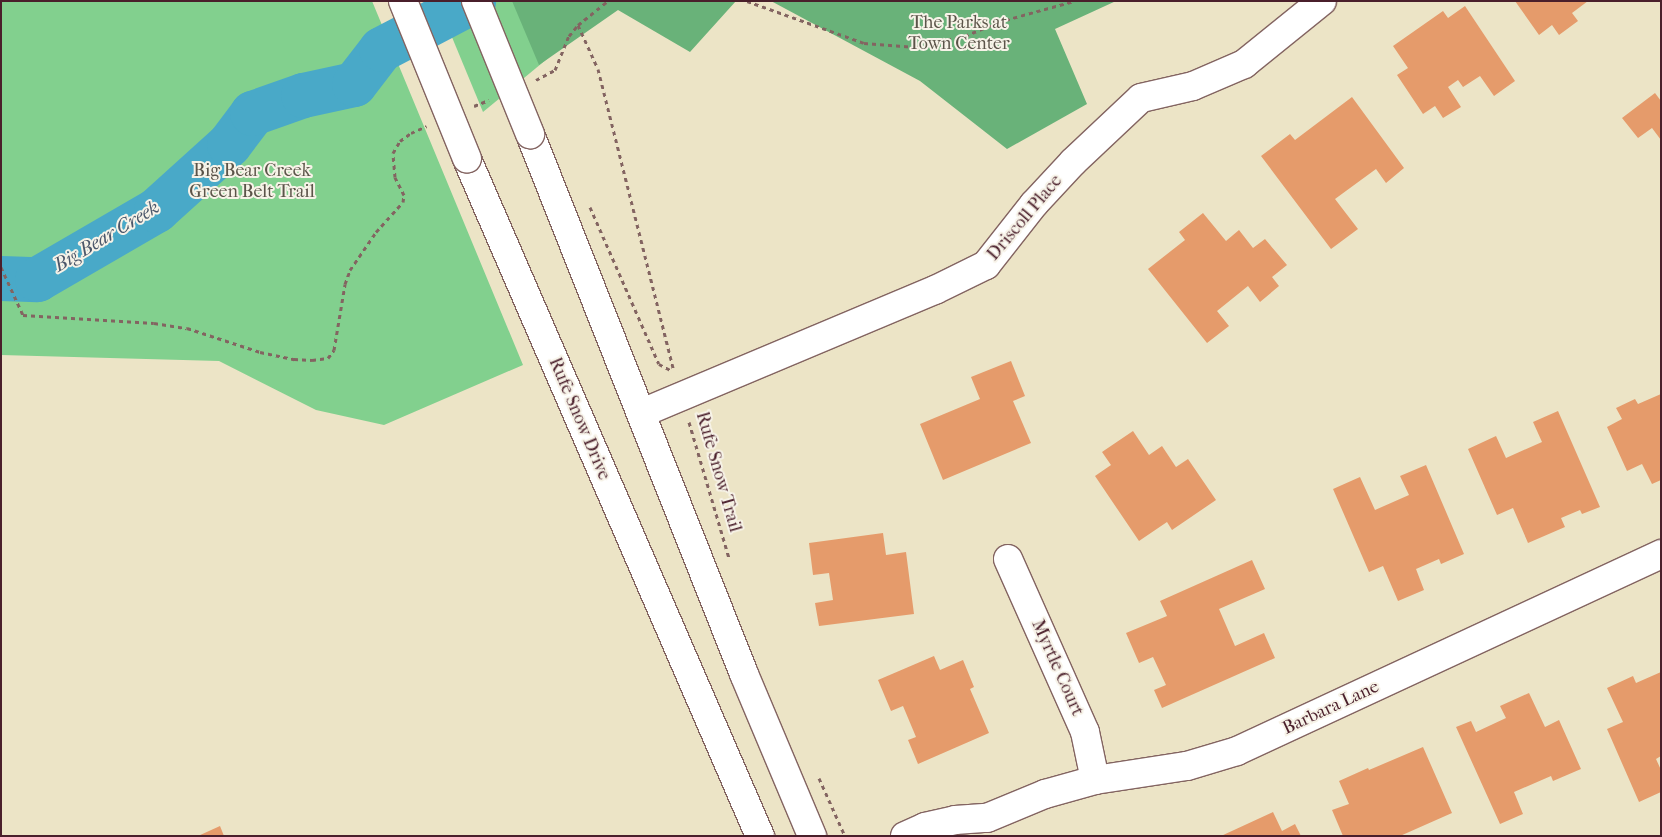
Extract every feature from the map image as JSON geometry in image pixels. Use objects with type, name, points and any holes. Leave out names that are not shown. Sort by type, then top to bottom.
[{"type":"street","name":"Rufe Snow Drive","points":[[403,1],[467,159],[760,836]]},
{"type":"street","points":[[476,1],[642,412],[744,674],[812,836]]},
{"type":"street","name":"Driscoll Place","points":[[642,412],[678,384],[935,290],[986,265],[1034,204],[1073,162],[1141,98],[1193,86],[1244,64],[1322,1]]},
{"type":"street","name":"Barbara Lane","points":[[905,836],[924,826],[955,820],[978,827],[1045,794],[1095,780],[1187,766],[1237,751],[1661,554]]},
{"type":"street","name":"Myrtle Court","points":[[1008,559],[1085,732],[1095,780]]},
{"type":"path","points":[[530,83],[555,70],[564,43],[578,25],[608,1]]},
{"type":"path","points":[[747,1],[864,43],[916,47],[965,36],[998,22],[1074,1]]},
{"type":"path","name":"Rufe Snow Trail","points":[[578,25],[598,69],[678,384],[730,561]]},
{"type":"path","points":[[466,110],[493,98]]},
{"type":"path","points":[[1,267],[23,316],[154,323],[187,328],[260,352],[294,359],[312,360],[328,358],[334,350],[345,284],[350,270],[376,232],[404,202],[404,195],[395,177],[393,153],[400,141],[411,133],[429,125]]},
{"type":"path","points":[[590,206],[659,364],[678,384]]},
{"type":"path","points":[[816,772],[845,836]]},
{"type":"green space","name":"Big Bear Creek Green Belt Trail","points":[[1,1],[372,1],[523,365],[384,425],[316,410],[219,361],[1,355]]},
{"type":"green space","points":[[437,1],[617,1],[483,112]]},
{"type":"green space","points":[[512,1],[736,1],[690,52],[618,10],[539,65]]},
{"type":"green space","name":"The Parks at Town Center","points":[[771,1],[1116,1],[1055,29],[1087,104],[1007,149],[920,81]]},
{"type":"building","points":[[1515,1],[1588,1],[1572,13],[1578,21],[1559,35],[1552,25],[1539,35]]},
{"type":"building","points":[[1465,6],[1515,81],[1494,96],[1480,76],[1463,87],[1458,80],[1448,87],[1461,107],[1443,118],[1435,106],[1423,114],[1397,75],[1408,68],[1393,46],[1443,11],[1448,18]]},
{"type":"building","points":[[1655,93],[1661,101],[1661,140],[1652,128],[1638,138],[1622,118]]},
{"type":"building","points":[[1352,97],[1404,168],[1386,183],[1376,169],[1335,199],[1358,229],[1331,249],[1261,156],[1290,134],[1295,140]]},
{"type":"building","points":[[1203,213],[1226,241],[1239,230],[1253,248],[1265,239],[1287,265],[1272,277],[1279,286],[1260,302],[1248,286],[1217,311],[1229,326],[1207,343],[1148,269],[1185,240],[1179,232]]},
{"type":"building","points":[[1011,361],[1025,396],[1013,401],[1031,443],[943,480],[920,424],[980,399],[971,377]]},
{"type":"building","points":[[1661,394],[1661,480],[1652,484],[1642,464],[1627,471],[1607,427],[1622,419],[1616,408],[1635,399],[1638,404]]},
{"type":"building","points":[[1558,411],[1600,507],[1582,514],[1580,510],[1561,518],[1565,527],[1528,543],[1513,508],[1497,515],[1468,449],[1496,436],[1506,458],[1542,442],[1533,422]]},
{"type":"building","points":[[1133,431],[1149,455],[1162,446],[1176,467],[1188,459],[1216,500],[1172,530],[1167,522],[1139,541],[1095,476],[1111,465],[1102,452]]},
{"type":"building","points":[[1426,465],[1464,554],[1441,564],[1439,559],[1416,569],[1424,590],[1398,601],[1383,566],[1369,572],[1333,489],[1360,477],[1375,510],[1409,495],[1400,476]]},
{"type":"building","points":[[883,533],[886,555],[906,552],[914,614],[819,626],[815,603],[833,600],[829,573],[813,575],[809,543]]},
{"type":"building","points":[[1252,560],[1265,589],[1219,609],[1235,646],[1264,633],[1275,658],[1162,708],[1154,690],[1166,685],[1153,657],[1139,663],[1126,633],[1167,616],[1160,601]]},
{"type":"building","points":[[934,656],[940,670],[963,660],[974,687],[970,689],[989,733],[918,764],[908,740],[916,737],[903,706],[891,711],[878,680]]},
{"type":"building","points":[[1661,672],[1661,756],[1656,759],[1661,770],[1661,792],[1639,802],[1607,729],[1623,722],[1607,688],[1633,676],[1636,683]]},
{"type":"building","points":[[1529,693],[1545,727],[1559,720],[1581,769],[1553,781],[1551,776],[1514,792],[1523,814],[1500,824],[1456,727],[1471,721],[1476,732],[1506,718],[1500,706]]},
{"type":"building","points":[[1423,747],[1452,813],[1400,836],[1343,836],[1332,810],[1349,804],[1339,781]]},
{"type":"building","points":[[1273,812],[1282,831],[1295,824],[1301,836],[1221,836]]},
{"type":"building","points":[[220,826],[224,836],[198,836]]},
{"type":"waterway","name":"Big Bear Creek","points":[[1,278],[37,279],[156,210],[229,144],[252,113],[303,95],[354,84],[381,49],[473,1]]}]
